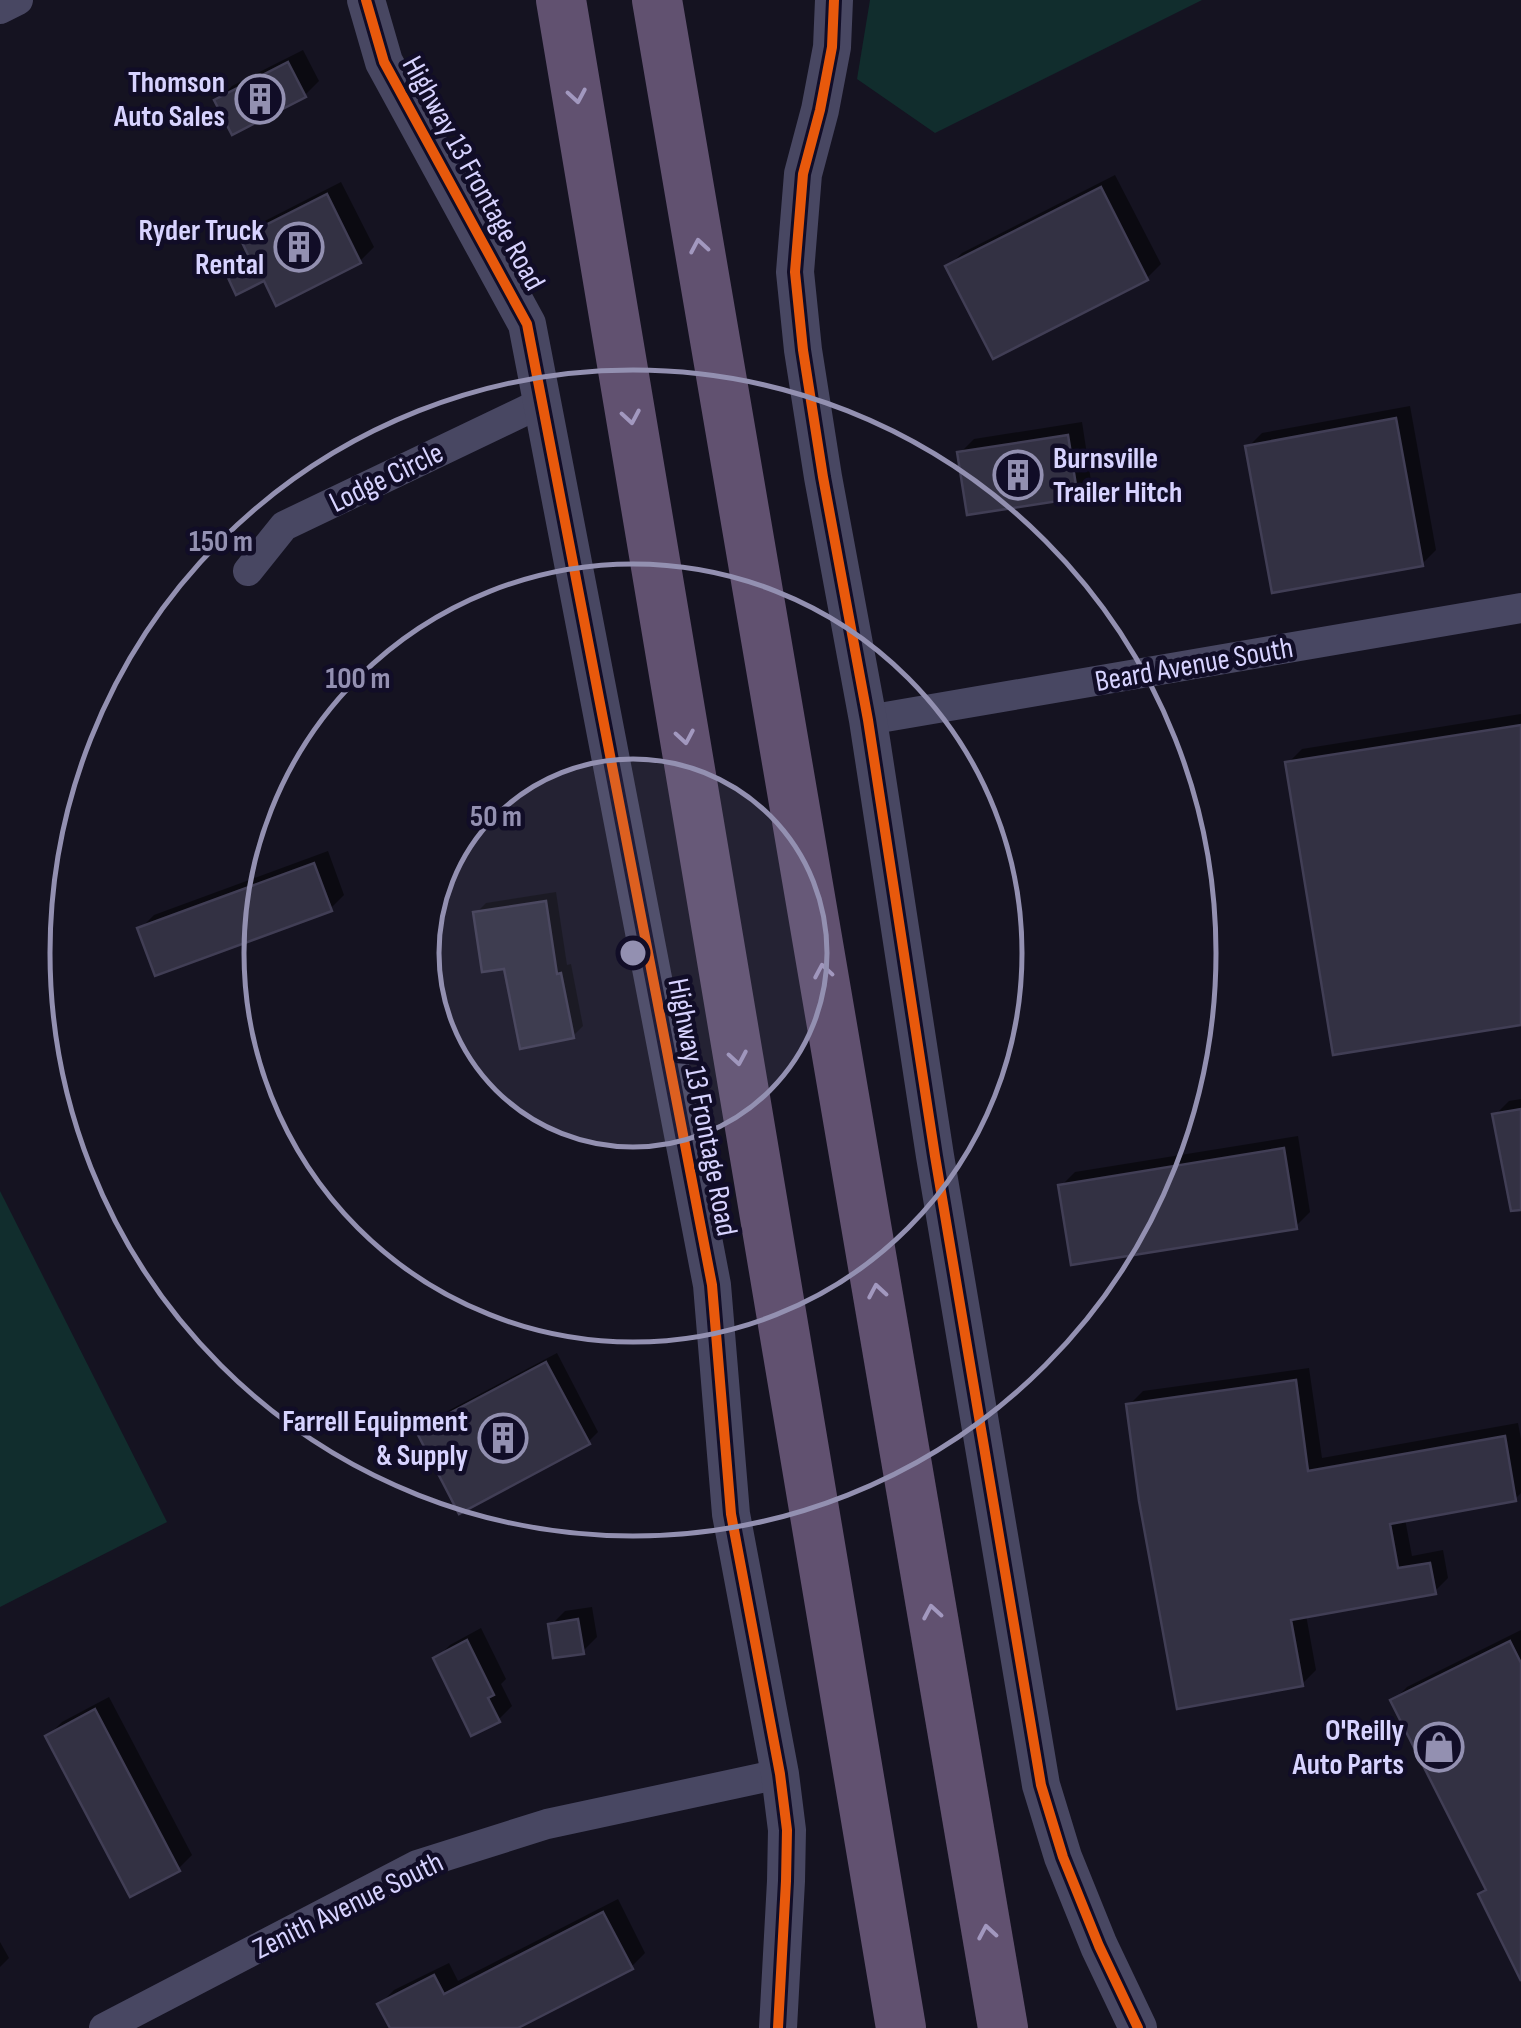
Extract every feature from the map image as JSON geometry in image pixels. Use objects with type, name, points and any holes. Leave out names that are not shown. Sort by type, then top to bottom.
[{"type":"highway","points":[[561,0],[902,2028]]},
{"type":"highway","points":[[656,0],[1003,2028]]},
{"type":"street","points":[[0,9],[18,0]]},
{"type":"street","name":"Highway 13 Frontage Road","points":[[366,0],[384,62],[528,324],[712,1285],[731,1514],[787,1830],[778,2028]]},
{"type":"street","points":[[834,0],[832,47],[804,174],[794,272],[803,350],[868,720],[935,1156],[1041,1785],[1063,1857],[1138,2028]]},
{"type":"street","name":"Lodge Circle","points":[[248,571],[284,526],[541,403]]},
{"type":"street","name":"Beard Avenue South","points":[[868,720],[1521,608]]},
{"type":"street","name":"Zenith Avenue South","points":[[104,2028],[418,1865],[547,1824],[780,1774]]},
{"type":"green space","points":[[870,0],[1202,0],[935,133],[857,79]]},
{"type":"green space","points":[[0,1191],[167,1522],[0,1607]]},
{"type":"building","name":"Thomson Auto Sales","points":[[288,62],[306,97],[232,135],[214,100]]},
{"type":"building","points":[[1101,187],[1148,280],[993,359],[945,266]]},
{"type":"building","name":"Ryder Truck Rental","points":[[327,194],[361,263],[276,306],[264,281],[236,295],[224,269],[249,257],[240,238]]},
{"type":"building","points":[[1396,418],[1423,566],[1272,593],[1245,446]]},
{"type":"building","name":"Burnsville Trailer Hitch","points":[[1068,435],[1078,498],[967,515],[957,452]]},
{"type":"building","points":[[1521,725],[1521,1025],[1333,1055],[1285,762]]},
{"type":"building","points":[[314,863],[332,911],[155,976],[137,928]]},
{"type":"building","points":[[546,901],[557,974],[561,973],[574,1038],[520,1049],[504,969],[482,972],[473,912]]},
{"type":"building","points":[[1521,1109],[1521,1210],[1511,1211],[1492,1114]]},
{"type":"building","points":[[1284,1148],[1297,1229],[1071,1265],[1058,1185]]},
{"type":"building","name":"Farrell Equipment & Supply","points":[[546,1362],[590,1444],[459,1514],[416,1431]]},
{"type":"building","points":[[1296,1380],[1308,1471],[1505,1436],[1516,1501],[1390,1524],[1398,1568],[1430,1563],[1436,1594],[1291,1620],[1303,1686],[1177,1709],[1139,1501],[1126,1404]]},
{"type":"building","points":[[578,1619],[584,1654],[553,1658],[548,1624]]},
{"type":"building","points":[[467,1640],[494,1695],[488,1698],[500,1722],[471,1736],[433,1658]]},
{"type":"building","points":[[1510,1641],[1521,1663],[1521,1981],[1478,1894],[1486,1890],[1390,1700]]},
{"type":"building","points":[[95,1709],[180,1871],[130,1897],[45,1736]]},
{"type":"building","points":[[603,1912],[633,1969],[518,2028],[390,2028],[377,2004],[434,1975],[444,1994]]},
{"type":"cycle path","points":[[366,0],[384,62],[527,324],[712,1285],[731,1514],[787,1830],[778,2028]]},
{"type":"cycle path","points":[[834,0],[832,47],[803,174],[795,272],[803,350],[868,720],[935,1156],[1041,1785],[1063,1857],[1138,2028]]},
{"type":"place","name":"Thomson Auto Sales","points":[[260,99]]},
{"type":"place","name":"Ryder Truck Rental","points":[[299,247]]},
{"type":"place","name":"Burnsville Trailer Hitch","points":[[1018,475]]},
{"type":"place","name":"Farrell Equipment & Supply","points":[[503,1438]]},
{"type":"place","name":"O'Reilly Auto Parts","points":[[1439,1747]]}]
